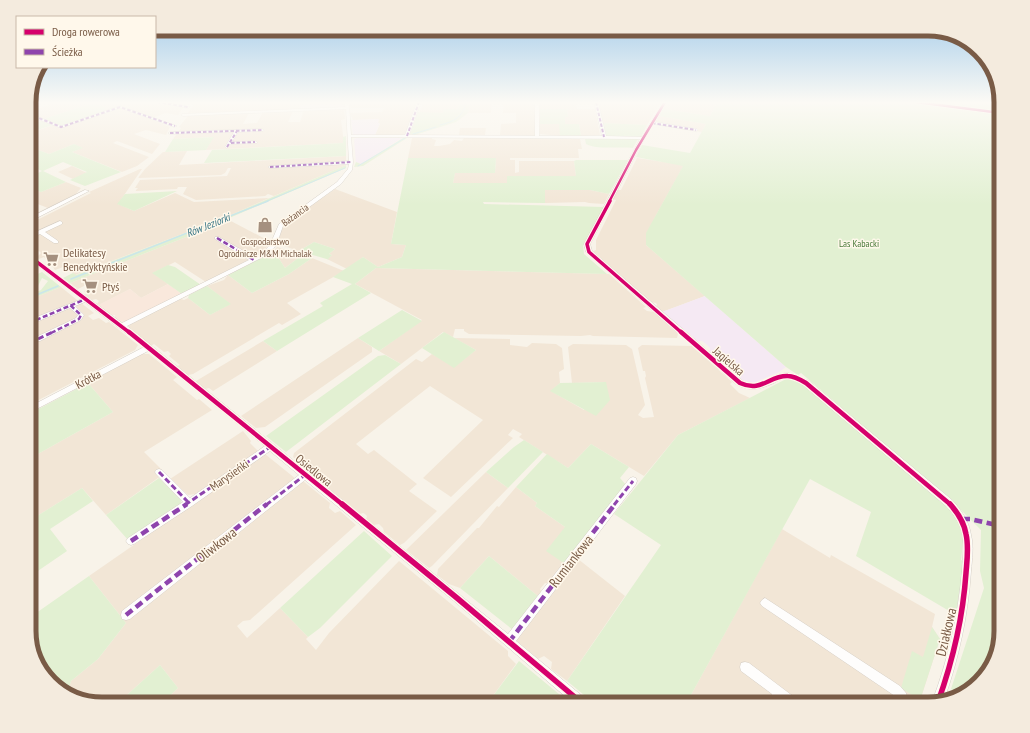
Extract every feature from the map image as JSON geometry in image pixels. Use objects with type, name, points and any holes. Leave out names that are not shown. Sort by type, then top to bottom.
[{"type":"street","points":[[227,148],[234,136]]},
{"type":"street","name":"Bażancia","points":[[122,326],[252,259],[263,255],[273,246],[279,227],[283,222],[339,184],[350,169],[350,136]]},
{"type":"street","points":[[434,136],[642,138]]},
{"type":"street","name":"Jagielska","points":[[642,138],[587,244],[589,252],[740,383],[749,388],[756,387],[788,376],[797,378],[811,386],[953,507],[962,518],[965,528],[967,564]]},
{"type":"street","points":[[231,142],[255,142]]},
{"type":"street","points":[[270,167],[351,162]]},
{"type":"street","points":[[36,216],[87,191]]},
{"type":"street","points":[[36,234],[60,223]]},
{"type":"street","points":[[41,232],[56,242]]},
{"type":"street","points":[[217,238],[252,259]]},
{"type":"street","name":"Osiedlowa","points":[[36,261],[122,326],[575,697]]},
{"type":"street","points":[[36,320],[86,299]]},
{"type":"street","points":[[38,339],[79,318],[81,315],[70,305]]},
{"type":"street","name":"Krótka","points":[[36,406],[148,348]]},
{"type":"street","name":"Marysieńki","points":[[130,541],[189,503],[270,446]]},
{"type":"street","points":[[159,472],[189,503]]},
{"type":"street","name":"Oliwkowa","points":[[126,615],[305,475]]},
{"type":"street","name":"Rumiankowa","points":[[509,642],[633,481]]},
{"type":"street","name":"Działkowa","points":[[940,696],[945,683],[962,614],[967,564]]},
{"type":"street","points":[[765,603],[896,690],[901,697]]},
{"type":"street","points":[[744,667],[785,697]]},
{"type":"street","points":[[776,697],[778,692]]},
{"type":"shaded area","points":[[36,136],[140,136],[160,144],[152,154],[117,141],[113,143],[149,157],[137,166],[122,172],[72,152],[82,148],[74,144],[49,154],[36,149]]},
{"type":"shaded area","points":[[175,136],[343,136],[344,143],[206,150],[213,137],[173,139]]},
{"type":"shaded area","points":[[402,138],[361,164],[356,162],[354,139]]},
{"type":"shaded area","points":[[412,138],[432,138],[436,140],[434,146],[450,144],[454,140],[462,141],[464,138],[580,139],[582,149],[578,149],[579,158],[510,158],[510,160],[515,160],[515,173],[519,172],[519,161],[574,161],[576,176],[507,176],[507,183],[453,183],[455,172],[495,173],[496,158],[408,158]]},
{"type":"shaded area","points":[[187,151],[179,165],[346,156],[346,161],[344,164],[346,165],[274,196],[268,194],[265,196],[196,200],[183,194],[187,187],[178,187],[177,189],[135,191],[138,188],[135,188],[140,180],[227,176],[231,168],[228,168],[225,173],[221,175],[138,178],[163,152]]},
{"type":"shaded area","points":[[637,158],[684,165],[655,217],[646,245],[705,296],[662,312],[656,306],[656,303],[651,302],[593,251],[596,250],[596,240],[616,200],[613,199],[618,190],[621,190]]},
{"type":"shaded area","points":[[72,166],[87,173],[73,179],[58,172]]},
{"type":"shaded area","points":[[142,169],[118,204],[134,211],[175,193],[194,202],[269,198],[224,218],[75,275],[66,266],[55,270],[48,264],[56,260],[52,256],[46,259],[44,257],[39,259],[37,257],[41,253],[39,251],[36,252],[36,220],[91,193],[89,192]]},
{"type":"shaded area","points":[[66,182],[81,188],[75,195],[48,208],[36,203],[36,190],[41,192]]},
{"type":"shaded area","points":[[335,189],[397,212],[391,244],[406,245],[402,257],[378,267],[363,257],[347,269],[327,259],[332,255],[329,254],[335,249],[314,242],[299,251],[278,244],[281,231],[288,222],[306,211],[306,209]]},
{"type":"shaded area","points":[[544,190],[590,190],[609,194],[604,204],[585,202],[545,203]]},
{"type":"shaded area","points":[[229,220],[271,242],[262,253],[206,282],[175,262],[153,273],[168,284],[141,298],[130,289],[99,305],[97,304],[99,301],[96,299],[92,300],[85,295],[86,293],[84,291],[96,285],[90,283],[78,289],[70,283]]},
{"type":"shaded area","points":[[277,247],[302,255],[285,268],[273,252]]},
{"type":"shaded area","points":[[312,258],[344,271],[287,303],[301,314],[282,325],[279,323],[193,374],[188,375],[177,366],[180,365],[169,356],[171,354],[168,351],[164,352],[154,344],[151,346],[129,327],[130,324],[181,299],[184,300],[188,298],[210,315],[230,304],[207,286],[224,280],[228,275],[252,293],[289,274]]},
{"type":"shaded area","points":[[376,268],[609,274],[646,307],[643,308],[647,311],[654,312],[678,334],[677,338],[590,335],[469,334],[464,331],[464,329],[455,329],[453,337],[443,332],[401,364],[379,351],[422,320],[355,284]]},
{"type":"shaded area","points":[[168,284],[182,294],[126,321],[120,322],[115,318],[115,315],[112,315],[98,305],[130,289],[141,298]]},
{"type":"shaded area","points":[[61,287],[77,300],[76,302],[81,303],[94,313],[88,316],[93,320],[99,318],[106,323],[109,322],[138,345],[135,350],[36,401],[36,297]]},
{"type":"shaded area","points":[[705,296],[786,367],[779,372],[754,383],[742,381],[710,353],[710,348],[706,344],[702,341],[696,341],[662,312]]},
{"type":"shaded area","points":[[358,338],[372,347],[372,352],[265,427],[256,428],[241,416]]},
{"type":"shaded area","points":[[454,338],[510,339],[510,345],[527,347],[532,343],[556,344],[562,348],[564,369],[559,372],[560,383],[551,391],[584,410],[605,382],[572,383],[568,347],[573,344],[626,345],[632,349],[645,405],[638,415],[643,418],[654,417],[645,378],[645,371],[643,371],[638,348],[642,345],[692,346],[732,382],[730,384],[739,393],[750,398],[678,435],[644,476],[591,444],[568,468],[519,437],[522,434],[513,429],[508,435],[513,438],[451,497],[423,478],[483,420],[430,386],[356,444],[368,454],[374,450],[417,484],[409,491],[437,511],[404,543],[400,545],[384,532],[383,528],[379,524],[374,525],[366,519],[367,516],[365,514],[360,514],[309,472],[310,470],[293,457],[294,453],[416,359],[422,362],[432,354],[454,367],[476,350]]},
{"type":"shaded area","points":[[263,341],[277,351],[213,391],[209,388],[205,389],[196,381]]},
{"type":"shaded area","points":[[141,354],[149,354],[177,377],[173,380],[197,400],[199,399],[212,410],[144,452],[165,473],[106,515],[82,488],[36,517],[36,455],[113,412],[88,383]]},
{"type":"shaded area","points":[[243,431],[251,441],[250,443],[258,451],[196,494],[188,495],[170,479]]},
{"type":"shaded area","points":[[265,454],[296,479],[303,481],[330,503],[329,508],[335,513],[340,511],[356,525],[250,620],[243,621],[237,626],[247,638],[280,608],[308,637],[306,639],[316,650],[329,633],[399,561],[508,651],[508,656],[516,664],[492,697],[168,697],[178,688],[160,665],[125,697],[89,696],[69,688],[71,681],[98,659],[126,623],[89,576]]},
{"type":"shaded area","points":[[486,472],[508,488],[432,566],[429,568],[406,550]]},
{"type":"shaded area","points":[[516,487],[537,503],[535,506],[565,527],[565,564],[550,584],[545,583],[540,589],[542,593],[539,597],[489,556],[460,588],[449,584],[437,575],[438,569],[477,528],[479,528],[497,506],[499,507]]},
{"type":"shaded area","points":[[782,529],[830,558],[831,555],[935,614],[932,627],[940,639],[921,697],[690,697]]},
{"type":"shaded area","points":[[578,559],[625,596],[567,681],[551,669],[552,662],[544,656],[538,659],[515,640]]},
{"type":"green space","points":[[346,136],[346,156],[204,163],[212,150],[343,143],[343,137]]},
{"type":"green space","points":[[613,136],[641,136],[641,137]]},
{"type":"green space","name":"Las Kabacki","points":[[699,136],[994,136],[994,631],[993,644],[987,660],[975,678],[957,690],[954,691],[951,689],[984,588],[980,571],[981,530],[956,505],[801,373],[798,375],[786,367],[646,245],[646,233],[683,166],[636,157],[642,145],[690,153]]},
{"type":"green space","points":[[214,137],[206,150],[165,152],[173,139]]},
{"type":"green space","points":[[403,138],[407,138],[363,166],[354,167],[356,162],[361,164]]},
{"type":"green space","points":[[585,139],[638,139],[633,148],[628,148],[591,146],[586,144]]},
{"type":"green space","points":[[74,144],[83,148],[72,152],[121,172],[85,186],[70,180],[87,172],[63,162],[43,171],[66,182],[41,192],[36,190],[36,174],[42,171],[36,168],[36,149],[49,154]]},
{"type":"green space","points":[[408,158],[496,158],[495,173],[455,173],[453,183],[507,183],[507,176],[576,176],[574,161],[576,160],[628,160],[609,194],[590,190],[545,190],[545,203],[483,202],[484,204],[604,207],[583,245],[584,254],[607,274],[376,268],[355,284],[371,293],[277,351],[263,341],[323,306],[320,303],[352,284],[333,277],[363,257],[378,267],[402,257],[406,245],[391,244]]},
{"type":"green space","points":[[346,165],[346,168],[227,219],[229,220],[70,283],[63,278],[73,273],[76,275],[224,218]]},
{"type":"green space","points":[[177,191],[134,211],[117,204],[125,194]]},
{"type":"green space","points":[[314,242],[335,249],[329,254],[332,255],[328,259],[330,260],[299,251]]},
{"type":"green space","points":[[273,252],[285,268],[302,255],[312,258],[289,274],[252,293],[228,275]]},
{"type":"green space","points":[[168,265],[175,267],[201,285],[182,294],[152,273]]},
{"type":"green space","points":[[42,272],[61,287],[36,297],[36,292],[41,290],[48,281],[42,278],[36,287],[36,275]]},
{"type":"green space","points":[[207,286],[231,304],[210,315],[188,298],[189,295]]},
{"type":"green space","points":[[402,310],[422,321],[379,351],[358,338]]},
{"type":"green space","points":[[444,332],[476,350],[454,368],[422,348]]},
{"type":"green space","points":[[385,355],[401,364],[286,452],[266,436],[378,356]]},
{"type":"green space","points":[[788,378],[798,381],[952,511],[961,529],[963,545],[961,560],[964,562],[956,615],[856,556],[871,512],[810,479],[690,697],[586,697],[567,681],[661,545],[614,514],[678,435]]},
{"type":"green space","points":[[606,382],[610,400],[596,416],[550,391],[560,383]]},
{"type":"green space","points":[[88,383],[113,412],[36,455],[36,410]]},
{"type":"green space","points":[[524,440],[543,452],[508,488],[486,472]]},
{"type":"green space","points":[[591,444],[629,467],[620,478],[627,486],[565,564],[546,551],[565,527],[535,506],[537,503],[516,487],[547,454],[568,468]]},
{"type":"green space","points":[[159,478],[181,500],[181,504],[128,540],[106,515]]},
{"type":"green space","points":[[82,488],[93,501],[50,529],[67,551],[36,572],[36,517]]},
{"type":"green space","points":[[364,531],[392,556],[320,628],[308,637],[280,608]]},
{"type":"green space","points":[[489,556],[539,597],[513,630],[460,588]]},
{"type":"green space","points":[[89,576],[126,623],[98,659],[71,681],[69,688],[52,674],[43,660],[38,648],[36,635],[36,613]]},
{"type":"green space","points":[[932,627],[940,639],[921,697],[915,697],[901,688],[912,651],[923,657]]},
{"type":"green space","points":[[519,661],[563,697],[492,697]]},
{"type":"green space","points":[[160,665],[178,688],[168,697],[125,697]]},
{"type":"waterway","name":"Rów Jeziorki","points":[[358,166],[405,138]]},
{"type":"waterway","name":"Rów Jeziorki","points":[[265,202],[345,168]]},
{"type":"waterway","name":"Rów Jeziorki","points":[[71,279],[268,201]]},
{"type":"waterway","points":[[36,295],[58,286]]},
{"type":"marked path","points":[[227,147],[234,136]]},
{"type":"marked path","points":[[231,143],[255,142]]},
{"type":"marked path","points":[[270,167],[351,162]]},
{"type":"marked path","points":[[217,238],[254,260]]},
{"type":"marked path","points":[[36,320],[86,299]]},
{"type":"marked path","points":[[38,339],[79,319],[81,315],[70,305]]},
{"type":"marked path","points":[[131,541],[270,447]]},
{"type":"marked path","points":[[159,472],[189,503]]},
{"type":"marked path","points":[[126,615],[305,475]]},
{"type":"marked path","points":[[509,642],[633,481]]},
{"type":"marked path","points":[[962,519],[970,519],[994,524]]},
{"type":"cycle path","points":[[644,136],[587,244],[589,252],[740,383],[753,387],[788,376],[806,383],[949,503],[956,511],[967,534],[968,552],[966,577],[956,640],[940,696]]},
{"type":"cycle path","points":[[36,261],[122,326],[457,598],[575,697]]},
{"type":"place","name":"Gospodarstwo Ogrodnicze M&M Michalak","points":[[265,225]]},
{"type":"place","name":"Delikatesy Benedyktyńskie","points":[[51,259]]},
{"type":"place","name":"Ptyś","points":[[90,286]]}]
